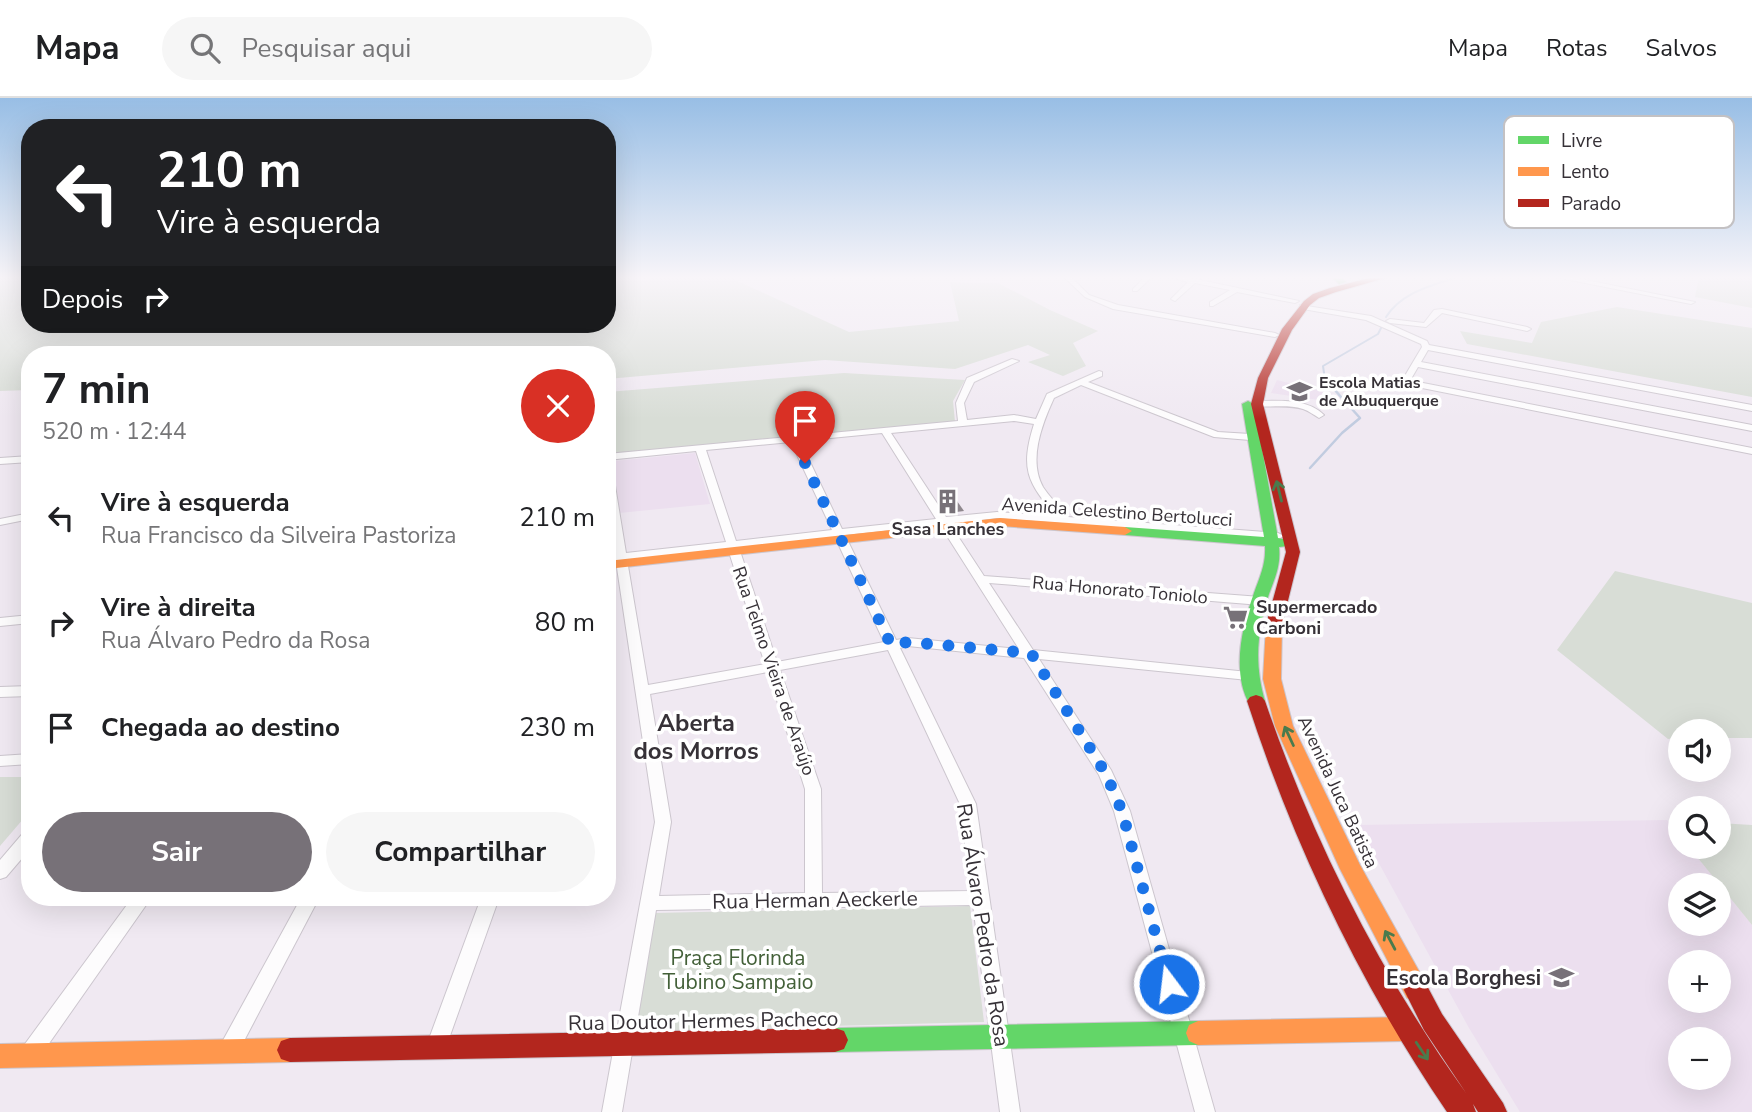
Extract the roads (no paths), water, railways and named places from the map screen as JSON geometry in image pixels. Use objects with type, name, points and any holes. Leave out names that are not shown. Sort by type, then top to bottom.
[{"type":"main road","points":[[1283,324],[1250,379],[1247,392],[1250,437],[1265,494],[1273,560],[1250,629],[1248,676],[1265,731],[1310,839],[1407,1029],[1462,1112]]},
{"type":"main road","name":"Avenida Juca Batista","points":[[1289,324],[1256,392],[1293,552],[1273,629],[1272,678],[1284,726],[1351,869],[1433,1022],[1494,1112]]},
{"type":"main road","name":"Avenida Celestino Bertolucci","points":[[616,562],[944,523],[1067,524],[1290,540]]},
{"type":"main road","name":"Rua Doutor Hermes Pacheco","points":[[0,1056],[1407,1029]]},
{"type":"street","points":[[1214,324],[1275,335]]},
{"type":"street","points":[[1384,324],[1404,332],[1424,343],[1426,347],[1752,408]]},
{"type":"street","points":[[1509,324],[1527,328]]},
{"type":"street","points":[[1426,347],[1406,379],[1410,383],[1752,450]]},
{"type":"street","points":[[963,423],[960,403],[970,380],[1015,361]]},
{"type":"street","points":[[1416,364],[1752,428]]},
{"type":"street","points":[[1067,524],[1037,487],[1031,471],[1037,422],[1050,396],[1099,374]]},
{"type":"street","points":[[1080,382],[1217,435],[1250,437]]},
{"type":"street","points":[[1601,421],[1604,400]]},
{"type":"street","points":[[1257,404],[1298,406],[1314,410],[1320,415]]},
{"type":"street","points":[[616,456],[1014,418],[1037,422]]},
{"type":"street","points":[[886,431],[980,579],[1031,653],[1106,774],[1122,811],[1205,1112]]},
{"type":"street","name":"Rua Álvaro Pedro da Rosa","points":[[794,439],[968,804],[1010,1112]]},
{"type":"street","name":"Rua Telmo Vieira de Araújo","points":[[700,448],[813,789],[814,899]]},
{"type":"street","points":[[0,461],[21,460]]},
{"type":"street","points":[[0,522],[21,518]]},
{"type":"street","points":[[612,1112],[663,822],[642,691],[616,571]]},
{"type":"street","name":"Rua Honorato Toniolo","points":[[980,579],[1261,601]]},
{"type":"street","points":[[0,622],[21,621]]},
{"type":"street","points":[[642,691],[908,642],[1248,676]]},
{"type":"street","points":[[0,692],[21,691]]},
{"type":"street","points":[[0,761],[21,760]]},
{"type":"street","points":[[0,872],[21,848]]},
{"type":"street","name":"Rua Herman Aeckerle","points":[[649,904],[981,898]]},
{"type":"street","points":[[29,1055],[136,906]]},
{"type":"street","points":[[228,1051],[306,906]]},
{"type":"street","points":[[436,1047],[487,906]]},
{"type":"waterway","points":[[1325,379],[1323,366],[1378,334],[1382,326]]},
{"type":"waterway","points":[[1310,468],[1342,433],[1360,418],[1325,379]]},
{"type":"place","name":"Escola Matias de Albuquerque","points":[[1299,392]]},
{"type":"place","name":"Sasa Lanches","points":[[948,502]]},
{"type":"place","name":"Supermercado Carboni","points":[[1236,617]]},
{"type":"place","name":"Escola Borghesi","points":[[1561,978]]},
{"type":"district","name":"Aberta dos Morros","points":[[696,737]]},
{"type":"park label","name":"Praça Florinda Tubino Sampaio","points":[[738,970]]}]
